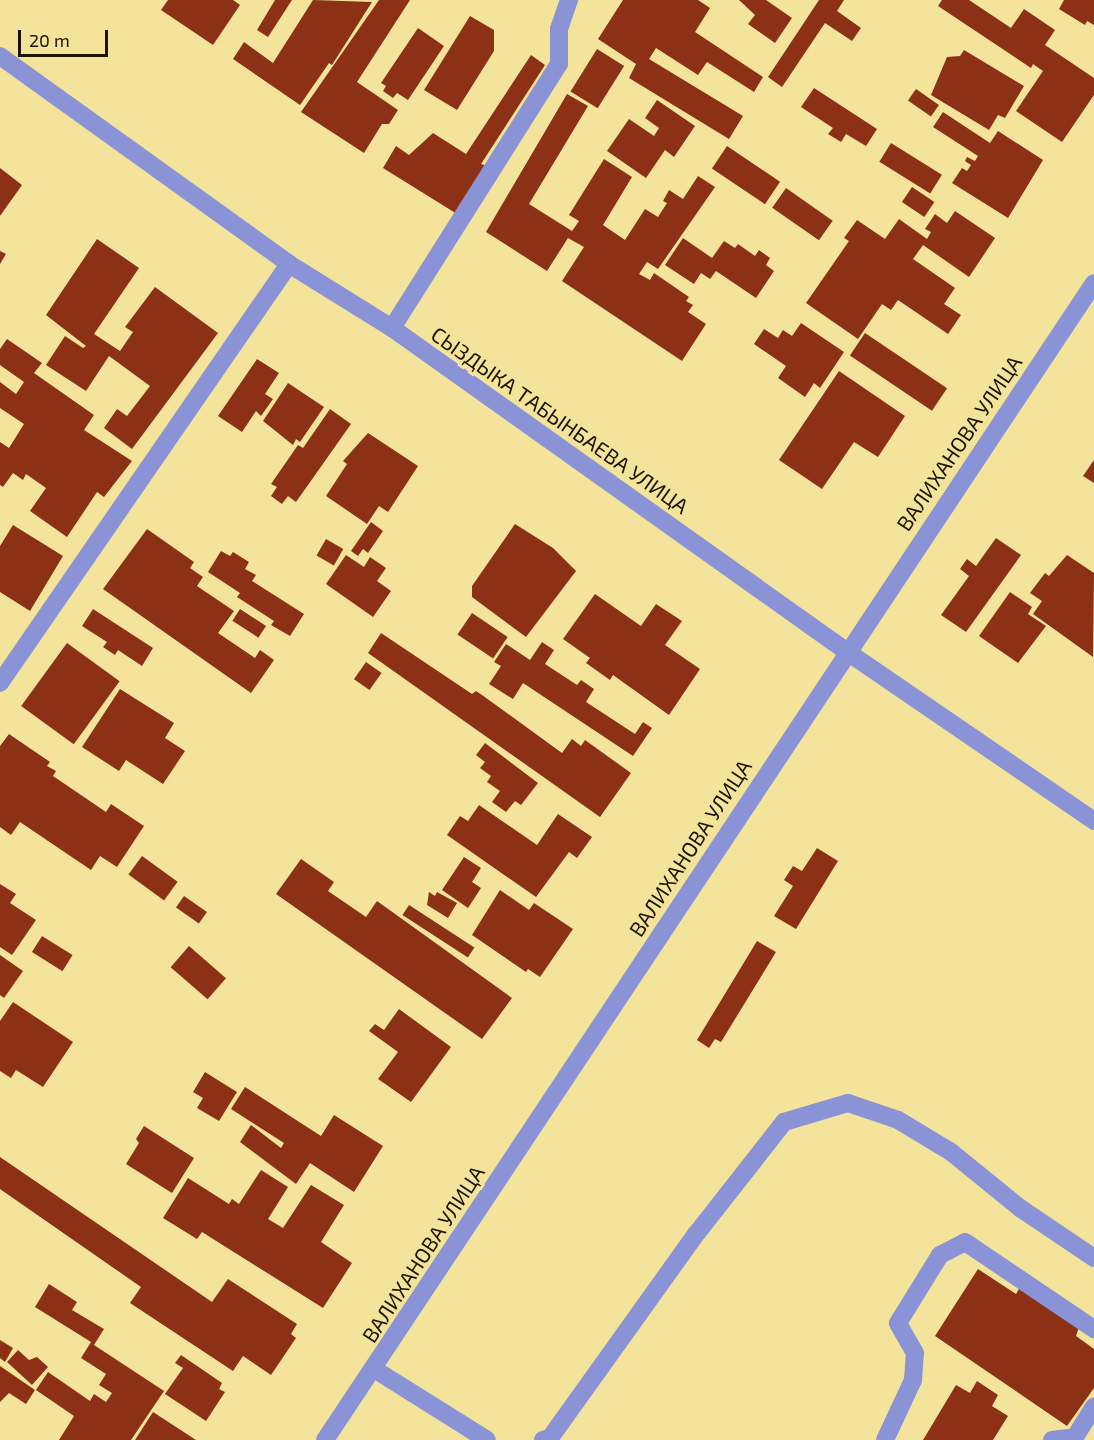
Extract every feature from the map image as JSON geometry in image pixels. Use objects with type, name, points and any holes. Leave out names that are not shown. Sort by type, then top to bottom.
[{"type":"street","points":[[392,328],[559,64],[559,29],[569,0]]},
{"type":"street","name":"СЫЗДЫКА ТАБЫНБАЕВА УЛИЦА","points":[[0,56],[289,264],[392,328],[846,651],[1094,821]]},
{"type":"street","points":[[0,683],[289,264]]},
{"type":"street","name":"ВАЛИХАНОВА УЛИЦА","points":[[326,1440],[375,1369],[846,651],[1094,283]]},
{"type":"street","points":[[543,1440],[550,1438],[697,1233],[784,1122],[848,1103],[898,1120],[951,1152],[1020,1208],[1094,1258]]},
{"type":"street","points":[[885,1440],[913,1380],[915,1353],[898,1323],[940,1255],[965,1242],[1094,1329]]},
{"type":"street","points":[[375,1369],[487,1440]]},
{"type":"street","points":[[1052,1440],[1076,1437],[1094,1407]]},
{"type":"building","points":[[168,0],[233,0],[240,5],[213,45],[161,10]]},
{"type":"building","points":[[275,0],[292,0],[268,37],[257,30]]},
{"type":"building","points":[[313,0],[372,2],[332,65],[329,63],[300,105],[233,59],[244,42],[273,63]]},
{"type":"building","points":[[379,0],[410,0],[357,82],[398,110],[389,124],[382,124],[364,153],[301,112]]},
{"type":"building","points":[[623,0],[698,0],[710,8],[695,32],[763,77],[754,92],[707,62],[698,75],[656,48],[649,59],[743,116],[729,139],[629,78],[636,64],[598,39]]},
{"type":"building","points":[[739,0],[766,0],[792,18],[775,43],[748,24],[755,15]]},
{"type":"building","points":[[819,0],[844,0],[837,11],[861,28],[852,41],[825,23],[782,87],[768,77]]},
{"type":"building","points":[[942,0],[969,0],[1011,28],[1024,9],[1055,30],[1045,45],[1094,78],[1094,95],[1062,142],[1016,111],[1043,71],[1033,64],[1031,68],[938,6]]},
{"type":"building","points":[[1064,0],[1094,0],[1094,25],[1087,21],[1085,25],[1059,9]]},
{"type":"building","points":[[470,16],[494,30],[494,51],[457,110],[424,90]]},
{"type":"building","points":[[418,28],[444,46],[408,100],[397,93],[393,98],[383,91],[386,86],[381,83]]},
{"type":"building","points":[[597,49],[624,66],[598,108],[571,91]]},
{"type":"building","points":[[964,50],[1024,86],[1005,118],[998,115],[989,130],[931,95],[947,57],[960,56]]},
{"type":"building","points":[[531,55],[545,65],[481,164],[487,166],[457,214],[383,168],[396,146],[409,155],[433,133],[466,154]]},
{"type":"building","points":[[814,88],[877,129],[866,146],[846,134],[841,142],[828,134],[833,128],[801,107]]},
{"type":"building","points":[[916,89],[939,105],[931,117],[908,100]]},
{"type":"building","points":[[567,94],[588,106],[529,204],[572,231],[579,221],[569,215],[604,159],[632,177],[603,225],[625,240],[645,209],[658,217],[667,203],[663,201],[669,190],[683,199],[698,176],[715,187],[658,269],[647,262],[639,274],[650,280],[654,273],[689,297],[686,301],[693,305],[688,312],[706,324],[682,361],[562,281],[584,247],[568,238],[547,271],[486,232]]},
{"type":"building","points":[[657,100],[695,126],[674,157],[665,150],[646,178],[607,151],[629,119],[654,136],[659,128],[645,118]]},
{"type":"building","points":[[943,112],[990,143],[998,131],[1043,160],[1008,218],[952,183],[962,168],[967,171],[971,165],[965,161],[967,157],[975,161],[978,156],[933,127]]},
{"type":"building","points":[[891,143],[942,175],[930,193],[879,162]]},
{"type":"building","points":[[727,146],[780,182],[765,204],[712,168]]},
{"type":"building","points":[[0,168],[22,185],[0,216]]},
{"type":"building","points":[[912,187],[934,202],[924,217],[902,202]]},
{"type":"building","points":[[786,188],[833,221],[819,240],[772,208]]},
{"type":"building","points":[[955,211],[995,238],[969,277],[923,245],[913,259],[955,288],[944,304],[961,315],[948,334],[898,300],[891,310],[882,304],[858,339],[806,303],[849,241],[844,238],[857,220],[885,239],[899,219],[927,239],[931,232],[925,229],[935,214],[947,223]]},
{"type":"building","points":[[683,238],[712,258],[724,241],[735,248],[738,244],[755,256],[759,250],[770,258],[766,265],[774,271],[756,298],[716,271],[710,279],[701,273],[694,284],[665,265]]},
{"type":"building","points":[[97,239],[139,268],[94,334],[120,351],[133,332],[125,327],[155,287],[218,333],[132,449],[104,428],[117,409],[127,416],[150,386],[109,356],[86,391],[46,365],[65,336],[83,348],[86,346],[46,315]]},
{"type":"building","points":[[0,251],[6,254],[0,264]]},
{"type":"building","points":[[801,323],[844,352],[820,388],[814,383],[805,397],[778,378],[786,366],[754,344],[764,329],[778,338],[783,330],[792,336]]},
{"type":"building","points":[[865,333],[947,388],[932,411],[850,355]]},
{"type":"building","points":[[7,339],[42,363],[34,373],[94,415],[84,430],[132,461],[104,497],[97,492],[67,537],[30,511],[46,488],[26,474],[23,480],[13,473],[3,487],[0,485],[0,442],[9,448],[24,424],[0,408],[0,382],[16,394],[24,382],[0,365],[0,349]]},
{"type":"building","points":[[257,359],[279,373],[265,394],[273,399],[261,416],[256,411],[242,432],[218,416]]},
{"type":"building","points":[[839,371],[905,416],[878,457],[854,442],[822,489],[779,460]]},
{"type":"building","points":[[288,383],[324,407],[300,442],[296,439],[293,445],[263,421]]},
{"type":"building","points":[[330,409],[351,424],[296,502],[288,496],[282,504],[271,496],[277,487],[271,484],[298,445],[303,448]]},
{"type":"building","points":[[368,433],[418,466],[388,512],[379,506],[367,524],[326,496],[347,464],[343,461]]},
{"type":"building","points":[[1094,460],[1094,483],[1083,476]]},
{"type":"building","points":[[371,522],[383,531],[368,553],[363,549],[358,556],[351,551]]},
{"type":"building","points":[[515,524],[553,548],[576,571],[526,637],[472,597],[472,586]]},
{"type":"building","points":[[13,525],[63,556],[30,611],[0,592],[0,546]]},
{"type":"building","points":[[147,529],[194,562],[190,568],[203,577],[197,586],[234,611],[218,633],[255,658],[260,650],[274,660],[251,693],[103,589]]},
{"type":"building","points":[[996,538],[1021,555],[966,632],[941,615],[969,576],[960,569],[967,559],[976,566]]},
{"type":"building","points":[[326,539],[343,549],[334,565],[316,555]]},
{"type":"building","points":[[221,551],[230,556],[233,552],[249,562],[245,569],[256,575],[252,581],[304,614],[290,636],[271,625],[274,621],[237,597],[240,593],[208,572]]},
{"type":"building","points":[[346,555],[364,567],[370,557],[386,568],[377,581],[391,591],[373,617],[326,584]]},
{"type":"building","points":[[1067,555],[1094,573],[1093,657],[1033,614],[1042,601],[1030,593],[1045,573],[1049,576]]},
{"type":"building","points":[[1010,592],[1032,607],[1028,614],[1046,626],[1018,663],[979,636]]},
{"type":"building","points":[[595,594],[641,626],[656,604],[682,621],[665,645],[700,669],[669,715],[613,675],[610,680],[586,663],[590,658],[563,639]]},
{"type":"building","points":[[93,609],[153,648],[142,666],[118,650],[115,655],[103,647],[107,642],[82,626]]},
{"type":"building","points":[[240,609],[266,626],[258,638],[232,621]]},
{"type":"building","points":[[472,613],[508,637],[493,659],[457,635]]},
{"type":"building","points":[[381,633],[472,694],[476,691],[562,753],[572,739],[581,746],[585,740],[631,773],[600,817],[368,653]]},
{"type":"building","points":[[542,642],[554,650],[545,664],[577,685],[581,680],[594,689],[586,702],[635,734],[643,722],[652,728],[633,756],[523,683],[513,699],[489,684],[501,666],[494,662],[506,644],[530,660]]},
{"type":"building","points":[[67,643],[120,681],[74,744],[21,706]]},
{"type":"building","points":[[366,662],[382,673],[370,690],[354,679]]},
{"type":"building","points":[[120,689],[174,723],[165,738],[185,751],[163,784],[126,760],[119,771],[82,747]]},
{"type":"building","points":[[9,734],[50,762],[47,766],[56,771],[53,776],[106,812],[111,804],[144,826],[117,867],[100,856],[91,870],[20,822],[11,835],[0,827],[0,746]]},
{"type":"building","points":[[485,743],[538,783],[521,805],[515,801],[506,812],[492,802],[500,791],[487,782],[491,776],[480,768],[485,762],[476,755]]},
{"type":"building","points":[[479,805],[537,845],[558,814],[592,837],[577,858],[569,852],[536,897],[447,835],[460,816],[468,821]]},
{"type":"building","points":[[817,848],[838,861],[796,929],[774,916],[793,886],[784,880],[793,866],[802,871]]},
{"type":"building","points":[[142,856],[178,882],[164,900],[128,875]]},
{"type":"building","points":[[464,857],[481,868],[472,882],[481,888],[468,908],[442,890]]},
{"type":"building","points":[[301,859],[334,882],[328,891],[366,917],[377,901],[512,998],[482,1039],[276,894]]},
{"type":"building","points":[[0,884],[16,894],[10,903],[36,920],[12,955],[0,947]]},
{"type":"building","points":[[500,890],[529,910],[534,903],[573,929],[540,977],[528,969],[526,972],[472,935]]},
{"type":"building","points":[[429,892],[435,896],[437,892],[457,903],[448,918],[427,905]]},
{"type":"building","points":[[184,896],[207,912],[199,924],[176,907]]},
{"type":"building","points":[[409,905],[474,947],[468,958],[402,915]]},
{"type":"building","points":[[42,936],[73,955],[62,971],[32,952]]},
{"type":"building","points":[[757,941],[776,952],[721,1042],[715,1039],[709,1048],[697,1040]]},
{"type":"building","points":[[189,946],[226,978],[208,999],[171,967]]},
{"type":"building","points":[[0,955],[23,971],[4,998],[0,995]]},
{"type":"building","points":[[13,1002],[73,1042],[43,1087],[16,1070],[11,1078],[0,1071],[0,1021]]},
{"type":"building","points":[[399,1009],[451,1047],[411,1102],[378,1079],[398,1052],[369,1031],[375,1024],[384,1030]]},
{"type":"building","points":[[205,1072],[237,1092],[219,1121],[197,1108],[203,1098],[193,1092]]},
{"type":"building","points":[[245,1087],[321,1136],[334,1115],[383,1146],[354,1192],[310,1163],[296,1184],[240,1142],[251,1125],[281,1148],[284,1143],[231,1109]]},
{"type":"building","points":[[144,1126],[194,1158],[172,1193],[126,1164],[139,1143],[136,1139]]},
{"type":"building","points":[[0,1157],[212,1302],[228,1279],[297,1324],[291,1334],[296,1338],[271,1375],[243,1356],[233,1371],[130,1303],[141,1287],[0,1189]]},
{"type":"building","points":[[261,1170],[288,1187],[268,1219],[283,1228],[311,1185],[344,1205],[321,1242],[352,1263],[323,1308],[202,1232],[197,1239],[163,1218],[188,1178],[229,1204],[232,1199],[239,1204]]},
{"type":"building","points":[[978,1269],[1016,1294],[1020,1287],[1079,1327],[1076,1336],[1094,1349],[1094,1388],[1067,1426],[935,1336]]},
{"type":"building","points":[[49,1284],[77,1302],[72,1310],[104,1329],[94,1345],[164,1391],[131,1440],[59,1440],[74,1416],[36,1390],[48,1372],[90,1401],[94,1394],[106,1402],[112,1393],[99,1385],[106,1374],[81,1358],[91,1342],[35,1307]]},
{"type":"building","points":[[0,1340],[13,1348],[5,1362],[0,1358]]},
{"type":"building","points":[[18,1350],[29,1360],[37,1357],[48,1367],[32,1385],[7,1362]]},
{"type":"building","points":[[181,1355],[222,1383],[219,1389],[225,1392],[206,1421],[165,1394],[183,1368],[175,1363]]},
{"type":"building","points":[[0,1366],[35,1390],[26,1404],[9,1393],[0,1402]]},
{"type":"building","points":[[977,1381],[998,1395],[992,1406],[1008,1416],[993,1440],[923,1440],[956,1385],[970,1393]]},
{"type":"building","points":[[153,1412],[196,1440],[135,1440]]}]
